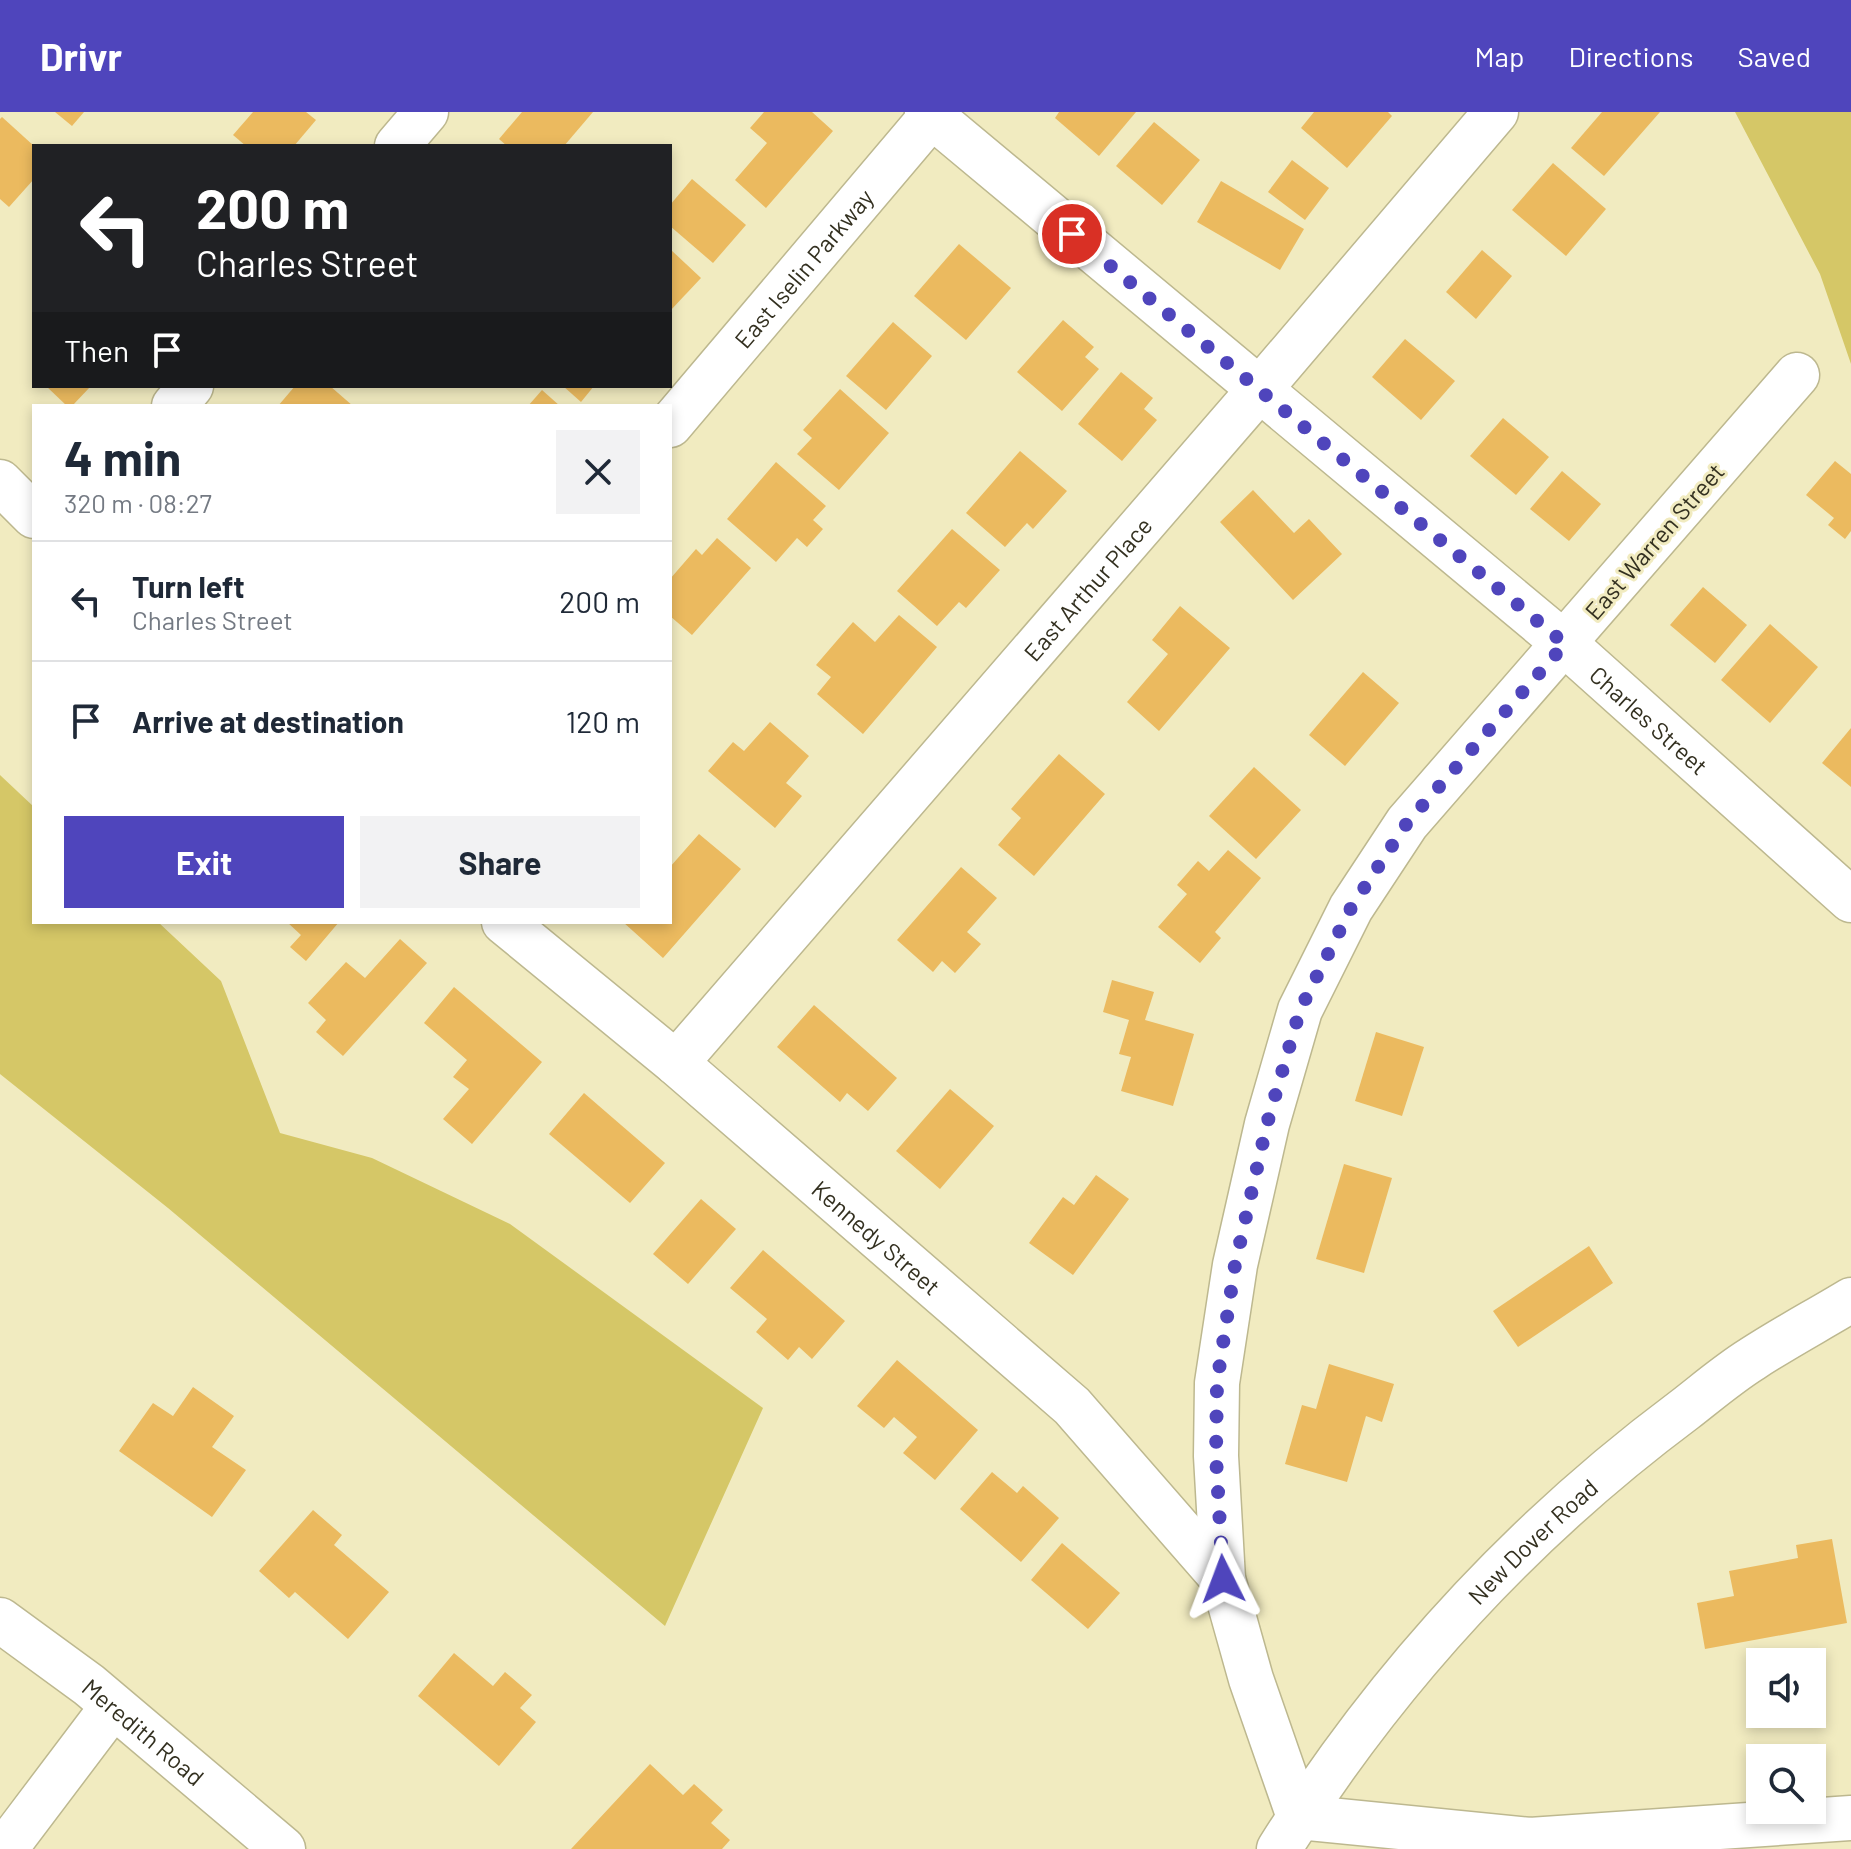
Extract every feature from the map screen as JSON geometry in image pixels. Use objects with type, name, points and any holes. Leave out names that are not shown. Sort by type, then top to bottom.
[{"type":"street","points":[[399,144],[426,112]]},
{"type":"street","name":"East Arthur Place","points":[[676,1063],[1496,112]]},
{"type":"street","name":"Charles Street","points":[[931,113],[1565,644],[1851,900]]},
{"type":"street","name":"East Iselin Parkway","points":[[672,423],[931,113]]},
{"type":"street","name":"East Warren Street","points":[[1289,1833],[1223,1579],[1216,1456],[1217,1383],[1245,1223],[1267,1124],[1300,1010],[1351,908],[1407,823],[1797,375]]},
{"type":"street","points":[[176,404],[189,388]]},
{"type":"street","points":[[0,482],[32,514]]},
{"type":"street","name":"Kennedy Street","points":[[506,924],[676,1063],[1072,1406],[1223,1579]]},
{"type":"street","name":"New Dover Road","points":[[1289,1833],[1355,1739],[1451,1620],[1529,1538],[1635,1446],[1751,1359],[1851,1300]]},
{"type":"street","name":"Meredith Road","points":[[0,1620],[89,1685],[283,1849]]},
{"type":"street","points":[[5,1849],[113,1706]]},
{"type":"street","points":[[1289,1833],[1530,1840],[1851,1818]]},
{"type":"shaded area","points":[[1735,112],[1851,112],[1851,364],[1820,274]]},
{"type":"shaded area","points":[[0,775],[32,805],[32,924],[160,924],[221,981],[280,1133],[372,1158],[510,1224],[763,1408],[665,1626],[168,1208],[0,1074]]},
{"type":"building","points":[[55,112],[84,112],[72,126]]},
{"type":"building","points":[[253,112],[306,112],[316,120],[296,144],[244,144],[233,135]]},
{"type":"building","points":[[522,112],[593,112],[566,144],[505,144],[499,139]]},
{"type":"building","points":[[764,112],[812,112],[833,131],[766,208],[735,180],[767,143],[750,128]]},
{"type":"building","points":[[1059,112],[1136,112],[1099,156],[1055,118]]},
{"type":"building","points":[[1314,112],[1388,112],[1392,116],[1347,168],[1301,128]]},
{"type":"building","points":[[1602,112],[1660,112],[1604,176],[1571,148]]},
{"type":"building","points":[[2,117],[32,144],[32,181],[9,207],[0,199]]},
{"type":"building","points":[[1154,122],[1200,160],[1162,205],[1116,166]]},
{"type":"building","points":[[1292,160],[1329,188],[1305,220],[1268,192]]},
{"type":"building","points":[[1553,163],[1606,209],[1566,256],[1512,210]]},
{"type":"building","points":[[692,179],[746,225],[713,263],[672,228],[672,203]]},
{"type":"building","points":[[1221,181],[1304,229],[1280,270],[1197,222]]},
{"type":"building","points":[[959,244],[1011,288],[966,340],[914,296]]},
{"type":"building","points":[[1482,250],[1512,276],[1476,319],[1446,292]]},
{"type":"building","points":[[672,251],[701,278],[672,309]]},
{"type":"building","points":[[1063,320],[1094,347],[1085,357],[1099,369],[1062,411],[1017,372]]},
{"type":"building","points":[[893,322],[932,356],[886,410],[846,376]]},
{"type":"building","points":[[1405,339],[1455,381],[1421,420],[1372,377]]},
{"type":"building","points":[[1121,372],[1153,398],[1144,409],[1157,420],[1122,461],[1078,424]]},
{"type":"building","points":[[48,388],[89,388],[74,404],[65,404]]},
{"type":"building","points":[[293,388],[332,388],[351,404],[280,404]]},
{"type":"building","points":[[565,388],[592,388],[581,402]]},
{"type":"building","points":[[840,389],[889,433],[839,490],[797,454],[812,438],[803,430]]},
{"type":"building","points":[[542,390],[558,404],[530,404]]},
{"type":"building","points":[[1503,418],[1549,457],[1516,495],[1470,456]]},
{"type":"building","points":[[1020,451],[1067,491],[1033,529],[1027,523],[1005,547],[966,513]]},
{"type":"building","points":[[1835,461],[1851,474],[1851,531],[1845,539],[1828,525],[1834,518],[1806,495]]},
{"type":"building","points":[[776,462],[826,506],[813,520],[823,529],[807,547],[797,538],[776,562],[727,519]]},
{"type":"building","points":[[1562,471],[1601,504],[1569,541],[1530,509]]},
{"type":"building","points":[[1253,490],[1294,533],[1309,519],[1342,554],[1293,600],[1220,522]]},
{"type":"building","points":[[952,529],[1000,570],[966,608],[959,602],[937,626],[897,591]]},
{"type":"building","points":[[717,538],[751,568],[692,635],[672,618],[672,577],[696,549],[702,555]]},
{"type":"building","points":[[1703,587],[1747,625],[1715,663],[1670,625]]},
{"type":"building","points":[[1180,606],[1230,648],[1159,731],[1127,702],[1168,654],[1152,640]]},
{"type":"building","points":[[899,615],[937,647],[863,734],[817,694],[831,677],[816,665],[853,622],[875,642]]},
{"type":"building","points":[[1770,624],[1818,667],[1770,723],[1721,680]]},
{"type":"building","points":[[1363,672],[1399,703],[1345,766],[1309,735]]},
{"type":"building","points":[[770,722],[809,756],[786,783],[802,796],[775,828],[708,771],[733,742],[744,751]]},
{"type":"building","points":[[1851,728],[1851,787],[1822,763]]},
{"type":"building","points":[[1059,754],[1105,794],[1034,876],[998,845],[1021,818],[1011,809]]},
{"type":"building","points":[[1254,767],[1301,810],[1256,859],[1209,816]]},
{"type":"building","points":[[699,834],[741,869],[663,958],[625,924],[672,924],[672,865]]},
{"type":"building","points":[[1228,850],[1261,878],[1215,932],[1221,938],[1200,963],[1158,927],[1187,894],[1177,885],[1198,861],[1209,871]]},
{"type":"building","points":[[961,867],[997,898],[967,932],[981,944],[955,973],[942,961],[933,972],[897,940]]},
{"type":"building","points":[[289,924],[337,924],[306,961],[290,947],[301,935]]},
{"type":"building","points":[[400,939],[427,963],[343,1056],[316,1032],[326,1020],[308,1003],[346,962],[365,978]]},
{"type":"building","points":[[1112,980],[1154,992],[1145,1020],[1194,1034],[1173,1106],[1121,1091],[1131,1057],[1119,1054],[1129,1020],[1103,1012]]},
{"type":"building","points":[[454,987],[542,1062],[472,1144],[443,1119],[469,1089],[453,1077],[467,1060],[424,1023]]},
{"type":"building","points":[[814,1005],[897,1078],[868,1111],[847,1093],[840,1102],[777,1047]]},
{"type":"building","points":[[1376,1032],[1424,1047],[1402,1116],[1355,1101]]},
{"type":"building","points":[[950,1089],[994,1126],[940,1189],[896,1151]]},
{"type":"building","points":[[584,1093],[665,1163],[630,1203],[549,1134]]},
{"type":"building","points":[[1344,1164],[1392,1178],[1364,1273],[1316,1259]]},
{"type":"building","points":[[1096,1175],[1129,1199],[1073,1275],[1029,1243],[1063,1197],[1074,1205]]},
{"type":"building","points":[[701,1199],[736,1229],[688,1284],[653,1254]]},
{"type":"building","points":[[1589,1246],[1613,1283],[1518,1347],[1493,1311]]},
{"type":"building","points":[[763,1250],[845,1321],[812,1359],[799,1347],[788,1360],[756,1332],[767,1319],[730,1288]]},
{"type":"building","points":[[897,1360],[978,1430],[935,1480],[903,1453],[917,1437],[894,1417],[884,1428],[857,1406]]},
{"type":"building","points":[[1329,1364],[1394,1384],[1382,1422],[1366,1416],[1347,1482],[1285,1464],[1302,1405],[1316,1409]]},
{"type":"building","points":[[193,1387],[234,1416],[212,1447],[246,1470],[212,1517],[119,1451],[153,1403],[173,1416]]},
{"type":"building","points":[[992,1472],[1017,1493],[1023,1486],[1059,1518],[1021,1562],[960,1509]]},
{"type":"building","points":[[313,1510],[342,1535],[334,1545],[389,1592],[348,1639],[295,1592],[289,1598],[259,1571]]},
{"type":"building","points":[[1832,1539],[1847,1623],[1705,1649],[1697,1603],[1734,1596],[1729,1571],[1798,1558],[1796,1545]]},
{"type":"building","points":[[1062,1543],[1120,1593],[1088,1629],[1031,1580]]},
{"type":"building","points":[[454,1653],[493,1686],[505,1672],[532,1695],[520,1708],[536,1722],[499,1766],[418,1696]]},
{"type":"building","points":[[650,1764],[683,1795],[694,1784],[723,1810],[711,1823],[730,1840],[722,1849],[571,1849]]},
{"type":"route","points":[[1072,234],[1565,644],[1407,823],[1351,908],[1300,1010],[1267,1124],[1235,1265],[1217,1383],[1216,1456],[1223,1579]]}]
